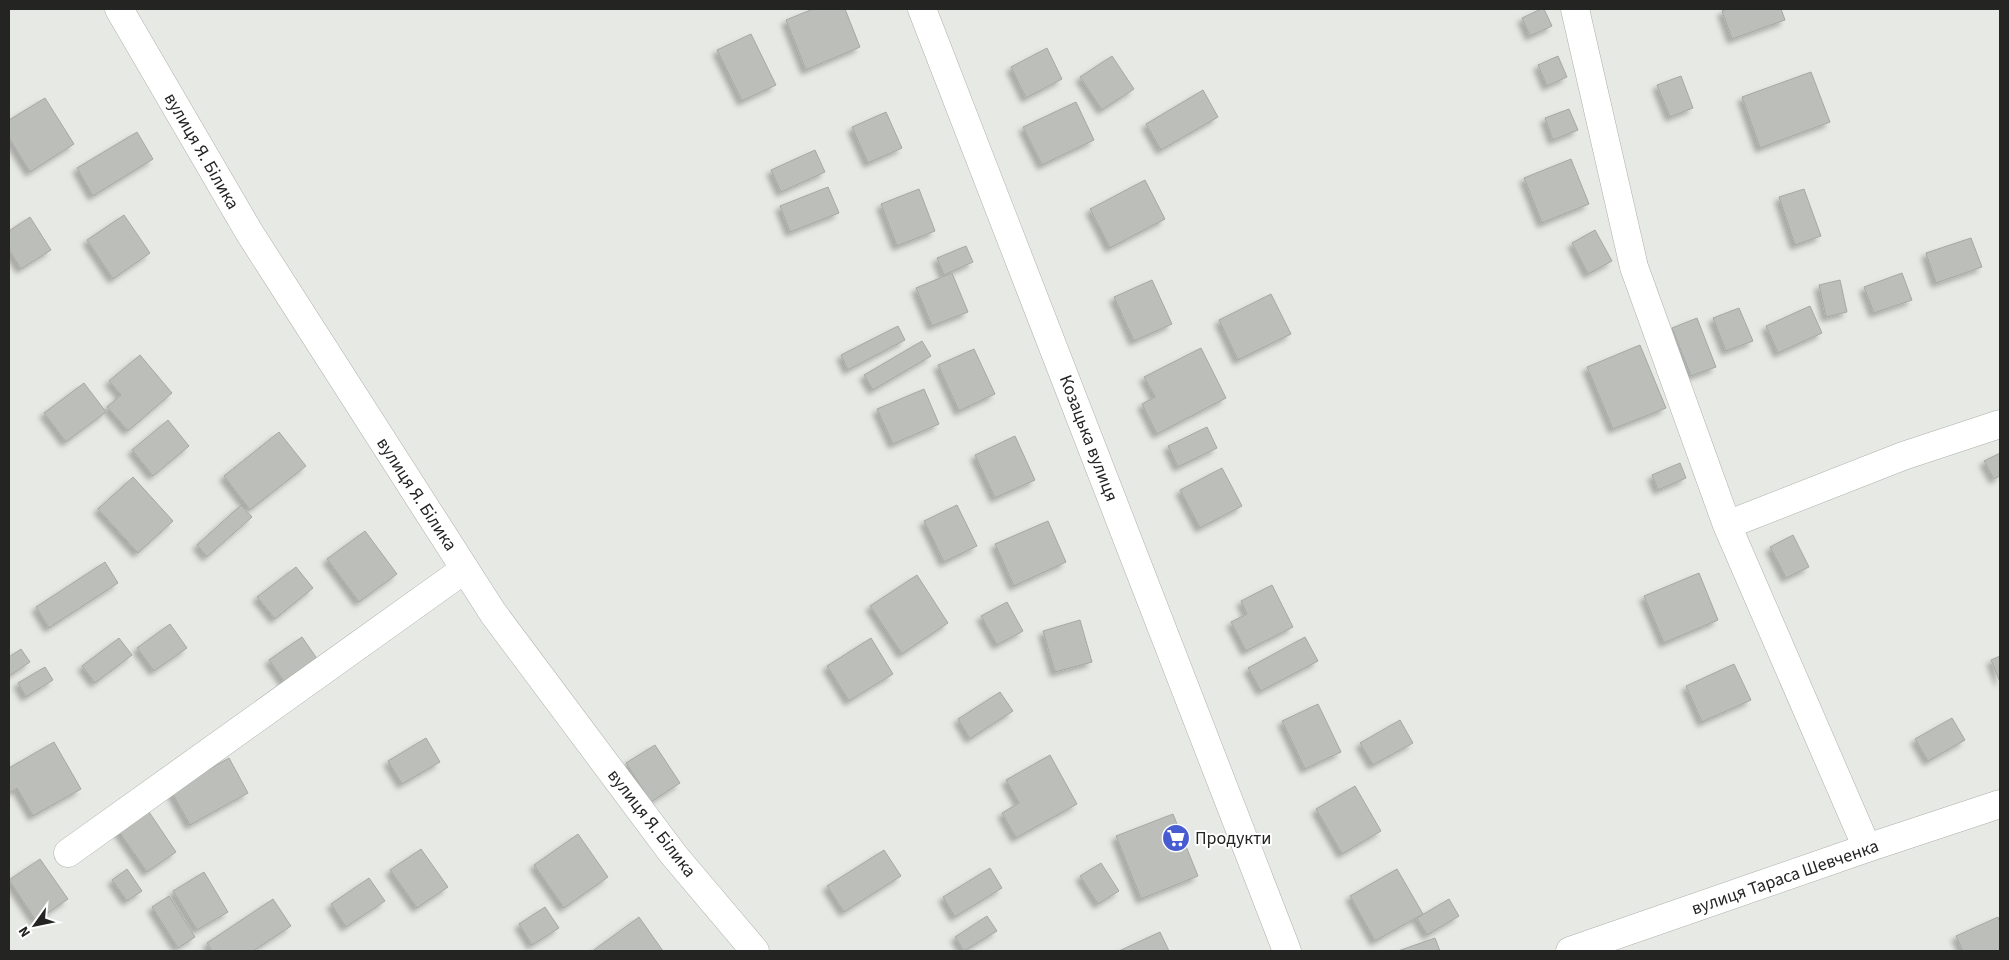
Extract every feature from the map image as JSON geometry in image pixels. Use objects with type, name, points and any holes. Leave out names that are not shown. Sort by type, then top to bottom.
[{"type":"street","name":"вулиця Я. Білика","points":[[119,9],[249,232],[493,613],[673,854],[755,951]]},
{"type":"street","name":"Козацька вулиця","points":[[922,9],[1287,951]]},
{"type":"street","points":[[1575,9],[1634,267],[1727,525],[1867,848]]},
{"type":"street","points":[[1727,525],[1903,456],[2000,424]]},
{"type":"street","points":[[68,853],[465,569]]},
{"type":"street","name":"вулиця Тараса Шевченка","points":[[1570,951],[2000,804]]},
{"type":"building","points":[[813,9],[845,9],[860,47],[806,70],[786,20]]},
{"type":"building","points":[[1544,9],[1552,26],[1530,36],[1522,18]]},
{"type":"building","points":[[1727,9],[1781,9],[1785,20],[1732,39],[1722,11]]},
{"type":"building","points":[[751,34],[776,85],[742,101],[717,50]]},
{"type":"building","points":[[1047,48],[1062,79],[1026,98],[1011,67]]},
{"type":"building","points":[[1112,56],[1134,89],[1102,110],[1080,77]]},
{"type":"building","points":[[1558,56],[1567,77],[1547,86],[1538,65]]},
{"type":"building","points":[[1811,72],[1830,122],[1760,148],[1742,97]]},
{"type":"building","points":[[1681,76],[1693,108],[1670,117],[1657,85]]},
{"type":"building","points":[[1203,90],[1218,117],[1161,150],[1146,124]]},
{"type":"building","points":[[45,98],[74,144],[30,172],[9,138],[9,120]]},
{"type":"building","points":[[1076,102],[1094,140],[1042,165],[1023,127]]},
{"type":"building","points":[[1569,109],[1578,130],[1553,140],[1545,118]]},
{"type":"building","points":[[886,112],[902,148],[868,163],[852,127]]},
{"type":"building","points":[[137,132],[153,159],[93,196],[77,168]]},
{"type":"building","points":[[815,150],[825,172],[781,192],[771,170]]},
{"type":"building","points":[[1571,159],[1589,204],[1542,223],[1524,178]]},
{"type":"building","points":[[1145,180],[1165,219],[1110,248],[1090,209]]},
{"type":"building","points":[[828,187],[839,213],[790,232],[780,206]]},
{"type":"building","points":[[919,189],[935,231],[897,246],[881,204]]},
{"type":"building","points":[[1804,189],[1821,236],[1795,245],[1779,197]]},
{"type":"building","points":[[124,215],[150,253],[113,279],[87,240]]},
{"type":"building","points":[[30,217],[51,250],[21,269],[9,250],[9,231]]},
{"type":"building","points":[[1595,230],[1612,261],[1588,274],[1572,243]]},
{"type":"building","points":[[1971,238],[1982,267],[1936,283],[1926,253]]},
{"type":"building","points":[[966,246],[973,262],[944,275],[937,258]]},
{"type":"building","points":[[952,273],[968,312],[932,326],[916,288]]},
{"type":"building","points":[[1902,273],[1912,300],[1874,313],[1864,287]]},
{"type":"building","points":[[1152,280],[1172,324],[1134,341],[1114,297]]},
{"type":"building","points":[[1840,280],[1847,312],[1826,317],[1819,285]]},
{"type":"building","points":[[1271,294],[1291,334],[1238,360],[1219,320]]},
{"type":"building","points":[[1810,306],[1822,333],[1778,353],[1766,326]]},
{"type":"building","points":[[1739,308],[1753,341],[1726,351],[1713,318]]},
{"type":"building","points":[[1697,318],[1716,367],[1691,376],[1672,328]]},
{"type":"building","points":[[898,326],[905,340],[848,370],[841,355]]},
{"type":"building","points":[[922,341],[931,356],[873,390],[864,375]]},
{"type":"building","points":[[1640,345],[1666,408],[1613,429],[1587,367]]},
{"type":"building","points":[[1201,348],[1226,398],[1157,434],[1142,404],[1155,397],[1144,377]]},
{"type":"building","points":[[974,349],[995,394],[959,411],[938,365]]},
{"type":"building","points":[[140,355],[172,393],[128,431],[107,407],[121,395],[109,381]]},
{"type":"building","points":[[84,383],[106,412],[66,442],[44,413]]},
{"type":"building","points":[[924,389],[939,424],[893,444],[877,409]]},
{"type":"building","points":[[168,420],[189,446],[153,476],[132,450]]},
{"type":"building","points":[[1207,427],[1217,448],[1178,467],[1168,446]]},
{"type":"building","points":[[279,432],[306,466],[250,510],[224,476]]},
{"type":"building","points":[[1015,436],[1035,480],[995,498],[975,455]]},
{"type":"building","points":[[2000,453],[2000,476],[1994,479],[1984,461]]},
{"type":"building","points":[[1680,463],[1686,478],[1658,490],[1652,475]]},
{"type":"building","points":[[1222,468],[1242,506],[1200,528],[1180,490]]},
{"type":"building","points":[[133,477],[173,521],[138,553],[98,509]]},
{"type":"building","points":[[241,505],[252,517],[207,557],[197,545]]},
{"type":"building","points":[[957,505],[977,546],[944,562],[924,521]]},
{"type":"building","points":[[1048,521],[1066,562],[1014,586],[995,544]]},
{"type":"building","points":[[365,531],[397,574],[359,602],[327,559]]},
{"type":"building","points":[[1793,535],[1809,567],[1786,578],[1770,547]]},
{"type":"building","points":[[105,562],[118,583],[49,628],[36,607]]},
{"type":"building","points":[[296,567],[313,588],[275,619],[257,597]]},
{"type":"building","points":[[1699,573],[1718,620],[1664,643],[1644,596]]},
{"type":"building","points":[[917,575],[948,623],[902,654],[870,606]]},
{"type":"building","points":[[1272,585],[1293,627],[1246,651],[1231,622],[1247,614],[1241,601]]},
{"type":"building","points":[[1007,602],[1023,631],[997,645],[981,616]]},
{"type":"building","points":[[1080,620],[1092,662],[1055,672],[1043,631]]},
{"type":"building","points":[[170,624],[187,648],[154,671],[137,648]]},
{"type":"building","points":[[302,637],[318,660],[285,683],[269,660]]},
{"type":"building","points":[[1305,637],[1318,661],[1261,691],[1248,668]]},
{"type":"building","points":[[119,638],[132,655],[95,683],[82,666]]},
{"type":"building","points":[[871,638],[893,674],[849,701],[827,666]]},
{"type":"building","points":[[21,649],[30,662],[9,676],[9,657]]},
{"type":"building","points":[[2000,656],[2000,682],[1991,660]]},
{"type":"building","points":[[1734,664],[1751,700],[1702,722],[1686,686]]},
{"type":"building","points":[[45,667],[53,680],[26,697],[18,683]]},
{"type":"building","points":[[1000,692],[1013,711],[970,739],[958,719]]},
{"type":"building","points":[[1318,704],[1341,752],[1305,769],[1282,721]]},
{"type":"building","points":[[1952,718],[1965,740],[1928,761],[1915,739]]},
{"type":"building","points":[[1400,720],[1413,743],[1373,765],[1360,743]]},
{"type":"building","points":[[426,738],[440,762],[402,784],[388,761]]},
{"type":"building","points":[[54,742],[81,789],[33,816],[17,788],[9,793],[9,768]]},
{"type":"building","points":[[655,745],[680,783],[651,802],[626,763]]},
{"type":"building","points":[[1050,755],[1077,804],[1016,838],[1002,813],[1019,803],[1006,780]]},
{"type":"building","points":[[229,758],[248,793],[190,825],[171,791]]},
{"type":"building","points":[[1355,786],[1381,831],[1342,854],[1316,809]]},
{"type":"building","points":[[147,809],[176,852],[147,872],[117,829]]},
{"type":"building","points":[[1173,814],[1198,876],[1141,899],[1116,836]]},
{"type":"building","points":[[578,834],[608,877],[564,908],[534,865]]},
{"type":"building","points":[[421,849],[448,887],[417,908],[390,870]]},
{"type":"building","points":[[884,850],[901,876],[844,912],[827,886]]},
{"type":"building","points":[[40,859],[68,899],[36,921],[9,880]]},
{"type":"building","points":[[1101,863],[1119,891],[1098,904],[1080,876]]},
{"type":"building","points":[[990,868],[1002,888],[955,917],[943,897]]},
{"type":"building","points":[[127,869],[142,891],[127,901],[112,880]]},
{"type":"building","points":[[1397,869],[1423,914],[1375,941],[1350,896]]},
{"type":"building","points":[[204,872],[228,912],[197,930],[173,891]]},
{"type":"building","points":[[369,878],[385,901],[346,927],[331,904]]},
{"type":"building","points":[[169,896],[195,937],[178,948],[152,907]]},
{"type":"building","points":[[273,899],[291,926],[253,951],[212,951],[207,943]]},
{"type":"building","points":[[1449,899],[1459,916],[1427,935],[1417,918]]},
{"type":"building","points":[[545,907],[559,928],[532,945],[519,924]]},
{"type":"building","points":[[987,916],[997,931],[964,951],[955,937]]},
{"type":"building","points":[[639,917],[663,951],[594,950]]},
{"type":"building","points":[[1998,917],[2000,923],[2000,951],[1963,951],[1956,936]]},
{"type":"building","points":[[1160,932],[1169,951],[1119,951]]},
{"type":"building","points":[[1435,938],[1440,951],[1398,951]]},
{"type":"place","name":"Продукти","points":[[1176,838]]}]
